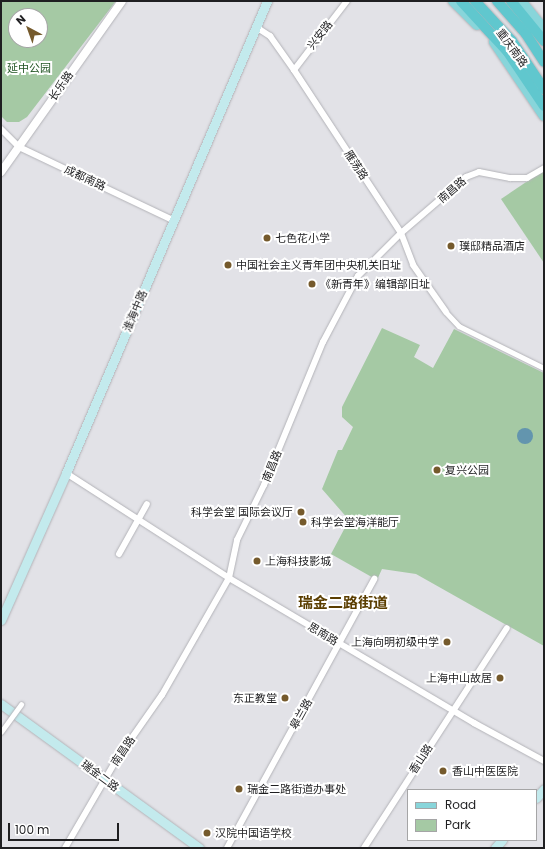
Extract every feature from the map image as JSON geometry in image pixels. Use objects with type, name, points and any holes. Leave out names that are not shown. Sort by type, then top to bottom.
[{"type":"highway","points":[[461,1],[507,51],[544,106]]},
{"type":"highway","points":[[474,1],[512,42],[544,89]]},
{"type":"highway","points":[[498,1],[526,34],[544,62]]},
{"type":"highway","points":[[511,1],[544,41]]},
{"type":"main road","name":"淮海中路","points":[[1,620],[66,473],[267,1]]},
{"type":"main road","name":"重庆南路","points":[[452,1],[495,42],[544,116]]},
{"type":"main road","name":"重庆南路","points":[[474,1],[512,46],[544,94]]},
{"type":"main road","name":"重庆南路","points":[[498,1],[544,53]]},
{"type":"main road","points":[[521,1],[544,29]]},
{"type":"main road","name":"瑞金二路","points":[[1,704],[198,848]]},
{"type":"street","name":"长乐路","points":[[1,172],[122,1]]},
{"type":"street","name":"兴安路","points":[[294,70],[347,1]]},
{"type":"street","name":"雁荡路","points":[[256,27],[270,36],[294,70],[401,233],[413,265],[446,312]]},
{"type":"street","name":"成都南路","points":[[1,129],[19,147],[173,220]]},
{"type":"street","name":"南昌路","points":[[65,848],[105,779],[162,695],[229,578],[237,540],[264,485],[323,342],[358,276],[401,233],[466,177],[479,172],[510,178],[527,178],[544,168]]},
{"type":"street","points":[[446,312],[459,326],[544,368]]},
{"type":"street","name":"思南路","points":[[66,473],[229,578],[452,710],[544,761]]},
{"type":"street","points":[[119,554],[140,520],[147,504]]},
{"type":"street","name":"皋兰路","points":[[227,848],[374,579]]},
{"type":"street","name":"香山路","points":[[364,848],[452,710],[507,628]]},
{"type":"street","points":[[1,732],[21,704]]},
{"type":"green space","name":"延中公园","points":[[1,1],[116,1],[27,117],[19,122],[7,122],[1,116]]},
{"type":"green space","points":[[544,170],[544,263],[501,199]]},
{"type":"green space","name":"复兴公园","points":[[382,328],[420,345],[414,357],[433,368],[454,329],[544,373],[544,646],[416,574],[382,569],[377,580],[331,554],[349,520],[322,489],[338,450],[342,450],[353,427],[342,417],[342,407]]},
{"type":"water","points":[[525,428],[532,433],[533,436],[528,443],[525,444],[518,439],[517,436],[522,429]]},
{"type":"place","name":"七色花小学","points":[[267,238]]},
{"type":"place","name":"璞邸精品酒店","points":[[451,246]]},
{"type":"place","name":"中国社会主义青年团中央机关旧址","points":[[228,265]]},
{"type":"place","name":"《新青年》编辑部旧址","points":[[312,284]]},
{"type":"place","name":"复兴公园","points":[[437,470]]},
{"type":"place","name":"科学会堂 国际会议厅","points":[[301,512]]},
{"type":"place","name":"科学会堂海洋能厅","points":[[303,522]]},
{"type":"place","name":"上海科技影城","points":[[257,561]]},
{"type":"place","name":"上海向明初级中学","points":[[447,642]]},
{"type":"place","name":"上海中山故居","points":[[500,678]]},
{"type":"place","name":"东正教堂","points":[[285,698]]},
{"type":"place","name":"香山中医医院","points":[[443,771]]},
{"type":"place","name":"瑞金二路街道办事处","points":[[239,789]]},
{"type":"place","name":"汉院中国语学校","points":[[207,833]]},
{"type":"district","name":"瑞金二路街道","points":[[343,603]]}]
